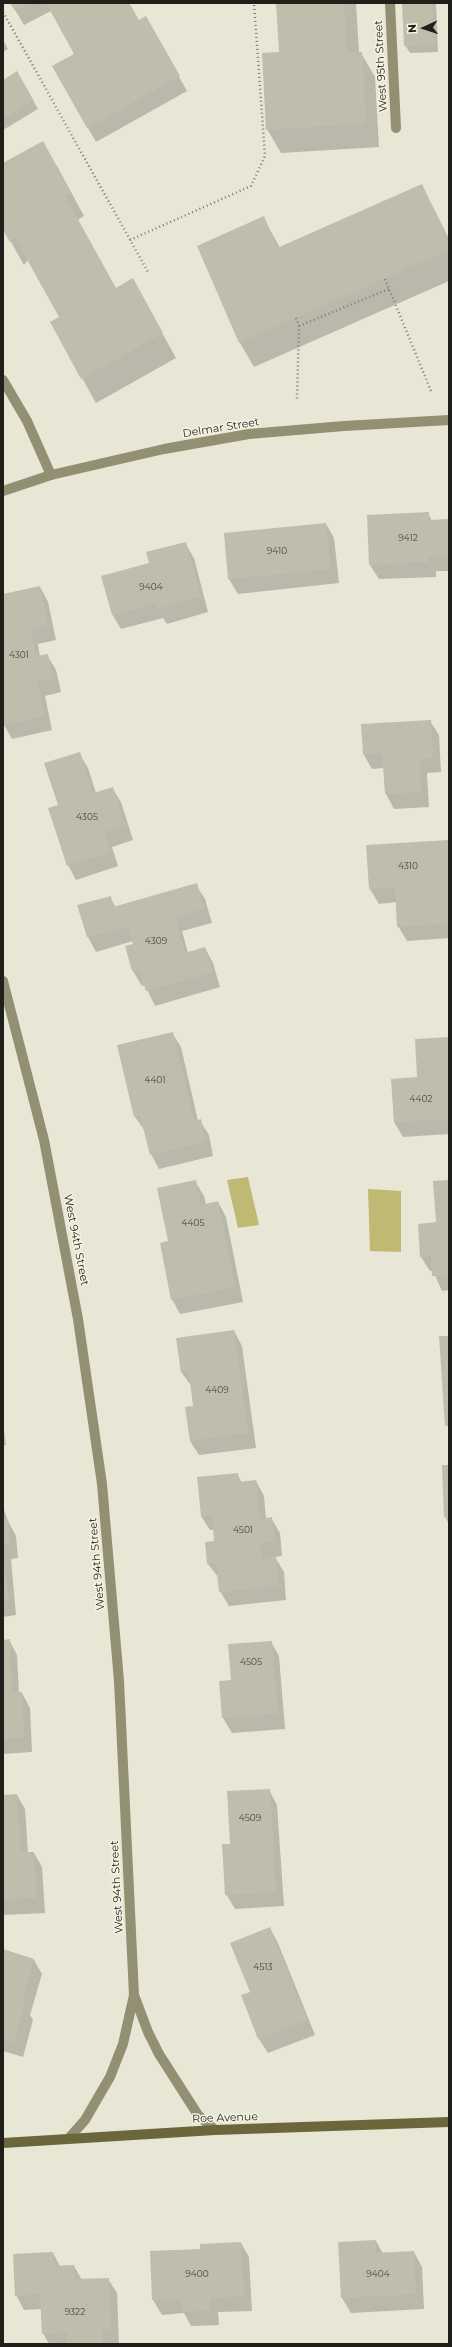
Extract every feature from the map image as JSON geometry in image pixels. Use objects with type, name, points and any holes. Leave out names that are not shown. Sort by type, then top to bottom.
[{"type":"main road","name":"Roe Avenue","points":[[3,2142],[215,2130],[449,2122]]},
{"type":"street","name":"West 95th Street","points":[[390,3],[396,128]]},
{"type":"street","points":[[3,380],[26,421],[51,475]]},
{"type":"street","name":"Delmar Street","points":[[3,491],[51,475],[164,449],[249,434],[344,426],[449,420]]},
{"type":"street","name":"West 94th Street","points":[[3,981],[44,1140],[78,1319],[102,1484],[119,1681],[134,1995],[148,2032],[159,2054],[198,2114],[215,2130]]},
{"type":"street","points":[[69,2138],[85,2120],[110,2077],[123,2044],[134,1995]]},
{"type":"path","points":[[130,240],[251,186],[265,156],[254,3]]},
{"type":"path","points":[[3,12],[148,272]]},
{"type":"path","points":[[385,279],[431,391]]},
{"type":"path","points":[[299,326],[389,290]]},
{"type":"path","points":[[296,318],[299,326],[297,399]]},
{"type":"shaded area","points":[[248,1177],[259,1225],[238,1228],[227,1180]]},
{"type":"shaded area","points":[[368,1189],[401,1191],[401,1252],[370,1251]]},
{"type":"building","points":[[10,3],[30,3],[15,11]]},
{"type":"building","points":[[46,3],[129,3],[139,20],[146,16],[180,76],[87,128],[52,66],[74,54]]},
{"type":"building","points":[[276,3],[344,3],[347,52],[362,52],[366,123],[266,130],[262,53],[279,52]]},
{"type":"building","points":[[402,3],[432,3],[435,44],[404,46]]},
{"type":"building","points":[[17,71],[34,101],[3,119],[3,80]]},
{"type":"building","points":[[43,141],[71,192],[65,196],[116,288],[133,278],[163,333],[81,379],[50,322],[59,317],[14,236],[10,242],[3,230],[3,163]]},
{"type":"building","points":[[422,184],[449,244],[449,250],[239,343],[197,246],[264,216],[277,248]]},
{"type":"building","points":[[429,512],[429,520],[449,519],[449,556],[428,557],[428,562],[369,565],[367,515]]},
{"type":"building","points":[[326,523],[331,569],[228,579],[224,533]]},
{"type":"building","points":[[186,542],[201,597],[157,609],[156,603],[112,615],[101,576],[149,563],[146,552]]},
{"type":"building","points":[[40,586],[48,626],[30,629],[36,656],[48,654],[53,678],[37,681],[45,716],[3,725],[3,594]]},
{"type":"building","points":[[431,720],[433,758],[419,759],[421,792],[385,794],[382,753],[363,755],[361,724]]},
{"type":"building","points":[[80,752],[93,793],[113,787],[125,825],[104,832],[110,852],[67,866],[48,808],[58,805],[44,763]]},
{"type":"building","points":[[449,840],[449,923],[397,927],[395,887],[369,889],[366,845]]},
{"type":"building","points":[[197,883],[204,908],[175,917],[185,953],[205,947],[213,972],[146,991],[139,969],[132,971],[125,946],[133,944],[128,926],[87,937],[77,905],[111,896],[113,907]]},
{"type":"building","points":[[173,1032],[194,1121],[201,1119],[206,1141],[150,1155],[140,1115],[134,1117],[117,1045]]},
{"type":"building","points":[[449,1037],[449,1119],[394,1122],[391,1079],[417,1077],[415,1039]]},
{"type":"building","points":[[196,1180],[201,1205],[218,1201],[235,1287],[171,1300],[160,1243],[168,1241],[157,1188]]},
{"type":"building","points":[[449,1180],[449,1275],[432,1276],[431,1256],[420,1257],[418,1224],[436,1222],[433,1181]]},
{"type":"building","points":[[234,1330],[248,1433],[190,1441],[185,1407],[193,1406],[189,1372],[181,1373],[176,1338]]},
{"type":"building","points":[[439,1336],[449,1336],[449,1426],[445,1426]]},
{"type":"building","points":[[442,1465],[449,1465],[449,1517],[444,1517]]},
{"type":"building","points":[[238,1473],[239,1482],[256,1480],[260,1519],[272,1517],[275,1541],[260,1543],[262,1558],[276,1556],[278,1586],[219,1592],[216,1563],[207,1564],[205,1542],[214,1541],[212,1515],[201,1516],[197,1477]]},
{"type":"building","points":[[3,1520],[8,1520],[11,1543],[3,1544]]},
{"type":"building","points":[[3,1555],[9,1601],[3,1601]]},
{"type":"building","points":[[10,1639],[12,1692],[22,1692],[24,1738],[3,1739],[3,1640]]},
{"type":"building","points":[[272,1641],[278,1714],[222,1718],[219,1681],[231,1680],[228,1644]]},
{"type":"building","points":[[270,1789],[276,1892],[225,1895],[222,1844],[230,1844],[227,1791]]},
{"type":"building","points":[[17,1794],[21,1852],[34,1852],[37,1898],[3,1900],[3,1795]]},
{"type":"building","points":[[270,1927],[307,2020],[258,2039],[241,1995],[250,1992],[230,1943]]},
{"type":"building","points":[[3,1949],[34,1959],[22,2003],[25,2005],[14,2043],[3,2039]]},
{"type":"building","points":[[376,2240],[376,2253],[414,2251],[416,2294],[341,2298],[338,2242]]},
{"type":"building","points":[[241,2242],[244,2296],[210,2298],[211,2310],[182,2312],[181,2299],[152,2300],[150,2251],[200,2249],[200,2244]]},
{"type":"building","points":[[53,2252],[54,2266],[74,2265],[75,2279],[109,2278],[111,2329],[102,2330],[102,2344],[67,2344],[67,2332],[42,2334],[40,2294],[15,2296],[13,2254]]}]
